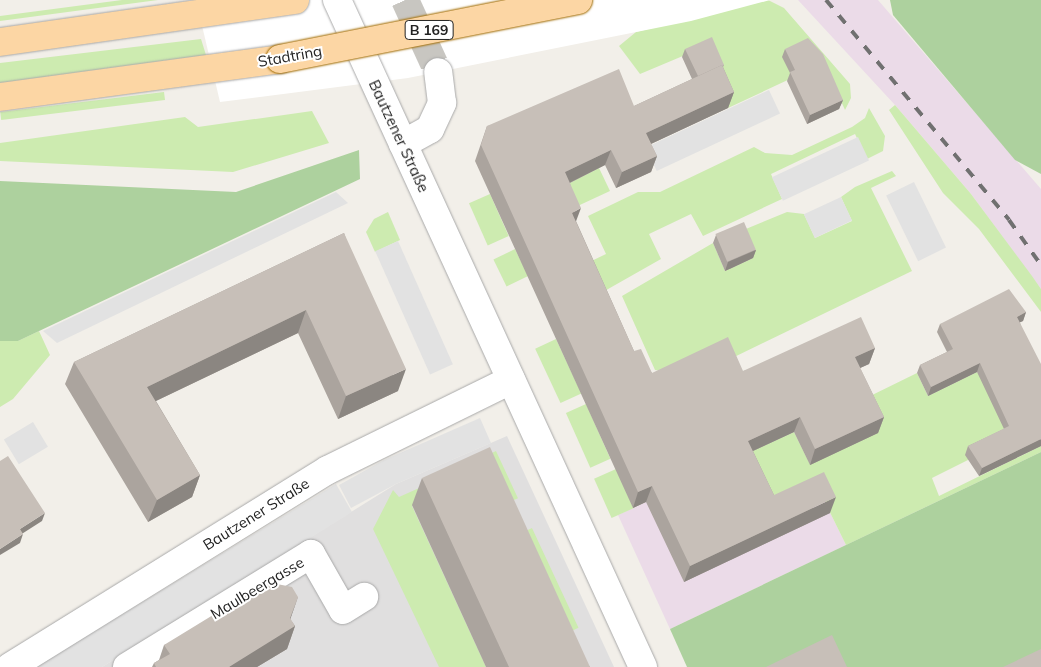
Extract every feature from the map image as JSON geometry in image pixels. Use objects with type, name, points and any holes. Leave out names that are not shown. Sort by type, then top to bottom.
[{"type":"main road","points":[[0,42],[254,8],[295,0]]},
{"type":"main road","name":"Stadtring","points":[[0,97],[280,59],[578,0]]},
{"type":"street","name":"Bautzener Straße","points":[[336,0],[643,667]]},
{"type":"street","points":[[403,144],[430,129],[442,104],[438,72]]},
{"type":"street","name":"Bautzener Straße","points":[[10,667],[328,470],[511,380]]},
{"type":"street","name":"Maulbeergasse","points":[[127,667],[311,554],[343,610],[364,597]]},
{"type":"street","points":[[0,663],[4,667]]},
{"type":"shaded area","points":[[798,0],[878,0],[1041,189],[1041,289],[971,194],[895,105]]},
{"type":"shaded area","points":[[769,90],[780,114],[657,171],[646,147]]},
{"type":"shaded area","points":[[858,137],[869,161],[783,201],[772,177]]},
{"type":"shaded area","points":[[914,182],[946,248],[918,261],[886,196]]},
{"type":"shaded area","points":[[336,192],[348,203],[57,343],[43,331]]},
{"type":"shaded area","points":[[841,197],[852,221],[815,238],[804,214]]},
{"type":"shaded area","points":[[398,241],[453,364],[430,374],[375,251]]},
{"type":"shaded area","points":[[480,418],[491,443],[396,484],[351,508],[339,485],[384,460]]},
{"type":"shaded area","points":[[33,422],[48,447],[19,464],[4,440]]},
{"type":"shaded area","points":[[507,436],[614,667],[102,667],[396,484]]},
{"type":"shaded area","points":[[336,484],[352,512],[102,667],[36,667]]},
{"type":"shaded area","points":[[683,485],[818,488],[846,545],[670,629],[618,515]]},
{"type":"green space","points":[[122,0],[158,0],[0,21],[0,16]]},
{"type":"green space","points":[[768,0],[784,8],[850,84],[851,98],[845,110],[837,92],[792,78],[728,108],[714,76],[709,45],[640,74],[619,46],[636,32]]},
{"type":"green space","points":[[890,0],[1041,0],[1041,174],[1015,160],[893,15]]},
{"type":"green space","points":[[201,39],[206,55],[0,83],[0,63]]},
{"type":"green space","points":[[164,92],[165,100],[1,120],[0,112]]},
{"type":"green space","points":[[895,105],[971,194],[1032,276],[1041,289],[1041,312],[979,229],[943,193],[889,110]]},
{"type":"green space","points":[[869,108],[885,136],[883,151],[867,159],[855,134],[771,174],[782,199],[703,236],[691,214],[649,234],[661,259],[594,297],[581,266],[606,254],[588,216],[638,192],[660,192],[754,147],[765,153],[792,155],[852,127],[865,118]]},
{"type":"green space","points":[[312,111],[329,143],[233,172],[0,161],[0,143],[185,117],[198,127]]},
{"type":"green space","points":[[359,150],[360,179],[18,341],[0,341],[0,181],[236,192]]},
{"type":"green space","points":[[599,168],[610,191],[569,210],[550,193]]},
{"type":"green space","points":[[892,171],[896,176],[871,188],[912,271],[726,361],[681,373],[655,370],[622,296],[713,243],[725,271],[753,258],[741,231],[787,212],[804,214],[815,238],[852,221],[841,197],[855,187]]},
{"type":"green space","points":[[490,194],[509,236],[488,245],[469,203]]},
{"type":"green space","points":[[388,212],[400,240],[375,252],[366,232],[374,219]]},
{"type":"green space","points":[[515,249],[528,276],[507,286],[493,260]]},
{"type":"green space","points":[[39,331],[50,355],[13,399],[0,407],[0,341],[18,341]]},
{"type":"green space","points":[[556,339],[581,393],[561,403],[535,349]]},
{"type":"green space","points":[[977,372],[1029,423],[968,460],[932,478],[939,496],[1041,446],[1041,452],[846,545],[818,488],[768,511],[752,451],[794,432],[810,464],[862,400],[917,373],[928,396]]},
{"type":"green space","points":[[586,404],[610,459],[590,468],[566,413]]},
{"type":"green space","points":[[496,451],[518,498],[512,501],[490,454]]},
{"type":"green space","points":[[1041,452],[1041,659],[1025,667],[687,667],[670,629]]},
{"type":"green space","points":[[484,459],[412,506],[486,667],[439,667],[373,529],[393,490],[399,497]]},
{"type":"green space","points":[[616,469],[633,508],[612,518],[594,479]]},
{"type":"green space","points":[[532,528],[578,628],[572,631],[526,531]]},
{"type":"pier","points":[[196,0],[770,0],[691,21],[408,78],[220,102]]},
{"type":"building","points":[[712,37],[724,65],[698,76],[685,49]]},
{"type":"building","points":[[808,38],[823,54],[843,100],[810,115],[790,72],[795,70],[785,49]]},
{"type":"building","points":[[722,65],[734,92],[646,133],[657,156],[622,172],[611,150],[565,172],[581,208],[572,213],[634,351],[641,349],[652,373],[728,337],[743,371],[861,317],[875,348],[855,357],[884,417],[815,449],[800,417],[748,441],[774,495],[824,472],[836,497],[690,566],[652,486],[638,492],[481,145],[487,126],[619,69],[634,106]]},
{"type":"building","points":[[744,222],[756,250],[727,262],[715,234]]},
{"type":"building","points":[[344,233],[406,369],[346,396],[306,310],[147,387],[200,475],[157,500],[74,362]]},
{"type":"building","points":[[1009,289],[1026,312],[1017,317],[1041,364],[1041,439],[982,468],[968,446],[1009,426],[980,363],[931,387],[920,365],[953,349],[940,324]]},
{"type":"building","points":[[490,447],[590,667],[509,667],[422,478]]},
{"type":"building","points":[[8,456],[45,513],[20,529],[23,534],[0,549],[0,461]]},
{"type":"building","points":[[267,582],[292,587],[298,597],[290,618],[295,626],[229,667],[156,667],[154,663],[170,654],[164,645]]},
{"type":"building","points":[[832,635],[847,667],[766,667]]},
{"type":"building","points":[[1041,649],[1041,667],[1003,667]]},
{"type":"tunnel","points":[[405,0],[438,72]]},
{"type":"railway","points":[[826,0],[1009,220],[1041,265]]}]
